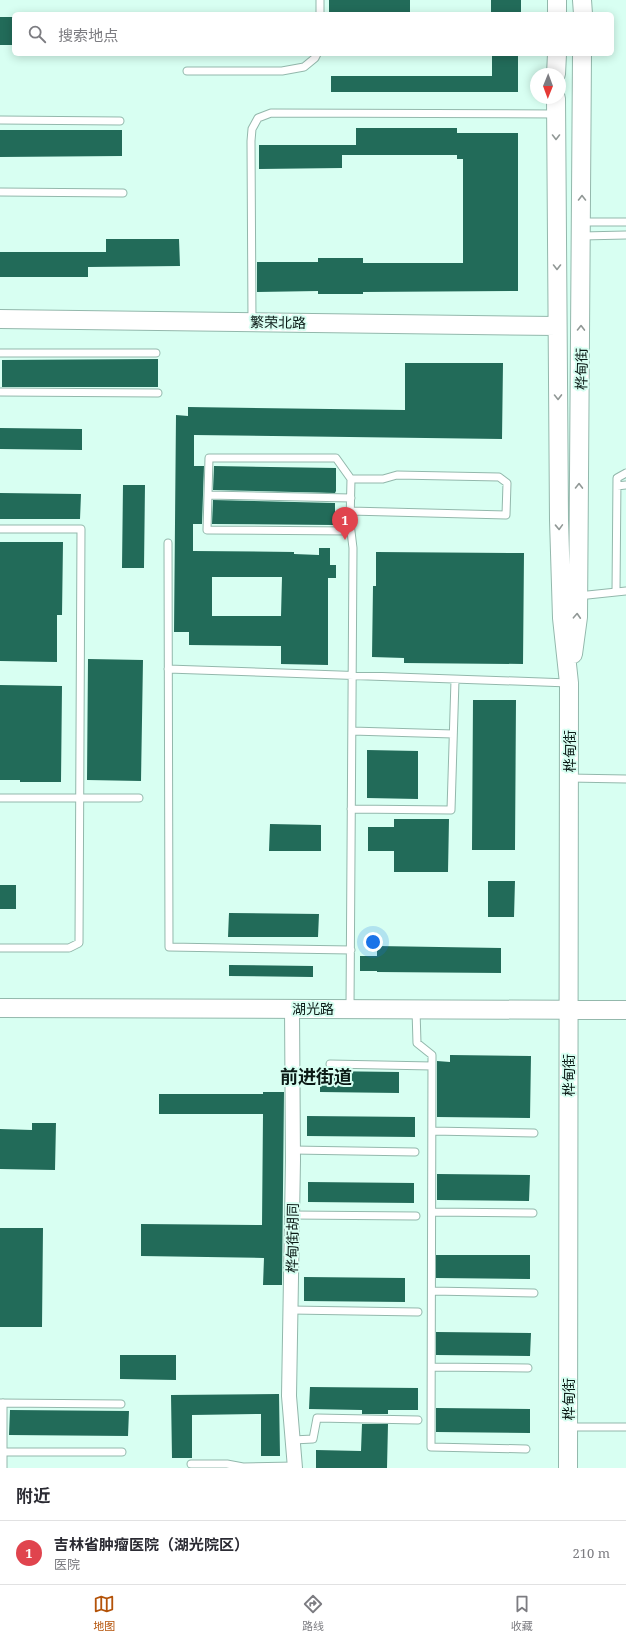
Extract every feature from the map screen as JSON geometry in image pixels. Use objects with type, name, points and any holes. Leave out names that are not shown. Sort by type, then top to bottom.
[{"type":"street","points":[[557,0],[557,12]]},
{"type":"street","points":[[582,0],[583,12]]},
{"type":"street","points":[[556,68],[557,56]]},
{"type":"street","name":"桦甸街","points":[[569,683],[578,617],[582,229],[582,56]]},
{"type":"street","name":"桦甸街","points":[[556,106],[559,520],[562,610],[569,683],[568,1468]]},
{"type":"street","name":"繁荣北路","points":[[0,319],[557,326]]},
{"type":"street","name":"湖光路","points":[[0,1008],[626,1010]]},
{"type":"street","name":"桦甸街胡同","points":[[292,1008],[293,1150],[289,1396],[295,1467]]},
{"type":"lane","points":[[320,0],[320,12]]},
{"type":"lane","points":[[187,71],[282,71],[304,67],[316,56]]},
{"type":"lane","points":[[252,322],[252,129],[258,118],[271,113],[556,106]]},
{"type":"lane","points":[[0,120],[120,121]]},
{"type":"lane","points":[[0,192],[123,193]]},
{"type":"lane","points":[[582,229],[626,222]]},
{"type":"lane","points":[[582,229],[626,235]]},
{"type":"lane","points":[[0,354],[156,353]]},
{"type":"lane","points":[[0,392],[158,393]]},
{"type":"lane","points":[[350,1008],[353,548],[350,511],[351,479],[336,458],[209,458],[208,530],[351,532]]},
{"type":"lane","points":[[616,592],[617,478],[626,473]]},
{"type":"lane","points":[[350,511],[506,515],[507,482],[499,477],[397,475],[383,479],[351,479]]},
{"type":"lane","points":[[617,486],[626,485]]},
{"type":"lane","points":[[208,496],[350,498]]},
{"type":"lane","points":[[0,528],[81,529],[79,943],[69,948],[0,948]]},
{"type":"lane","points":[[168,543],[169,947],[350,950]]},
{"type":"lane","points":[[578,596],[626,591]]},
{"type":"lane","points":[[168,670],[569,683]]},
{"type":"lane","points":[[352,809],[451,810],[455,680]]},
{"type":"lane","points":[[352,732],[453,734]]},
{"type":"lane","points":[[569,778],[626,779]]},
{"type":"lane","points":[[0,798],[139,798]]},
{"type":"lane","points":[[416,1009],[417,1044],[432,1055],[431,1447],[526,1449]]},
{"type":"lane","points":[[330,1064],[432,1066]]},
{"type":"lane","points":[[432,1131],[534,1133]]},
{"type":"lane","points":[[293,1150],[415,1152]]},
{"type":"lane","points":[[432,1212],[532,1213]]},
{"type":"lane","points":[[292,1215],[416,1216]]},
{"type":"lane","points":[[432,1291],[534,1293]]},
{"type":"lane","points":[[291,1310],[418,1312]]},
{"type":"lane","points":[[432,1367],[528,1368]]},
{"type":"lane","points":[[3,1468],[1,1452],[2,1403],[121,1404]]},
{"type":"lane","points":[[293,1440],[314,1439],[317,1418],[418,1420]]},
{"type":"lane","points":[[568,1427],[626,1427]]},
{"type":"lane","points":[[1,1452],[122,1452]]},
{"type":"lane","points":[[191,1464],[227,1464],[243,1467],[295,1467]]},
{"type":"building","points":[[329,0],[410,0],[410,12],[329,12]]},
{"type":"building","points":[[491,0],[521,0],[521,12],[491,12]]},
{"type":"building","points":[[0,17],[12,17],[12,45],[0,45]]},
{"type":"building","points":[[492,56],[518,56],[518,92],[331,92],[331,76],[492,76]]},
{"type":"building","points":[[356,128],[457,128],[457,133],[518,133],[518,291],[363,292],[363,294],[318,294],[318,291],[257,292],[257,262],[318,262],[318,258],[363,258],[363,263],[463,263],[463,159],[457,159],[457,155],[342,155],[342,168],[259,169],[259,145],[356,145]]},
{"type":"building","points":[[0,130],[122,130],[122,156],[0,157]]},
{"type":"building","points":[[106,239],[179,239],[180,266],[88,267],[88,277],[0,277],[0,252],[106,252]]},
{"type":"building","points":[[158,359],[158,387],[2,387],[2,360]]},
{"type":"building","points":[[405,363],[503,363],[502,439],[194,435],[194,466],[204,466],[202,524],[193,524],[193,551],[294,552],[294,554],[319,555],[319,548],[330,548],[330,565],[336,565],[336,578],[328,578],[328,665],[281,664],[281,646],[189,645],[189,632],[174,632],[176,415],[188,416],[188,407],[405,410]],"holes":[[[212,577],[282,577],[281,616],[212,616]]]},
{"type":"building","points":[[0,428],[82,429],[82,450],[0,449]]},
{"type":"building","points":[[214,466],[336,468],[336,491],[335,493],[213,490]]},
{"type":"building","points":[[123,485],[145,485],[144,568],[122,568]]},
{"type":"building","points":[[0,493],[81,494],[80,519],[0,519]]},
{"type":"building","points":[[213,500],[335,503],[335,525],[212,524]]},
{"type":"building","points":[[0,542],[63,542],[62,615],[57,615],[57,662],[0,661]]},
{"type":"building","points":[[376,552],[524,553],[523,664],[404,663],[404,658],[372,657],[373,586],[376,586]]},
{"type":"building","points":[[88,659],[143,660],[141,781],[87,780]]},
{"type":"building","points":[[0,685],[62,686],[61,782],[20,782],[20,780],[0,780]]},
{"type":"building","points":[[473,700],[516,700],[515,850],[472,850]]},
{"type":"building","points":[[367,750],[418,751],[418,799],[367,798]]},
{"type":"building","points":[[394,819],[449,819],[448,872],[394,872],[394,851],[368,851],[368,827],[394,827]]},
{"type":"building","points":[[270,824],[321,825],[321,851],[269,851]]},
{"type":"building","points":[[488,881],[515,881],[514,917],[488,917]]},
{"type":"building","points":[[0,885],[16,885],[16,909],[0,909]]},
{"type":"building","points":[[229,913],[319,914],[318,937],[228,937]]},
{"type":"building","points":[[377,946],[501,948],[501,973],[360,971],[360,956],[377,956]]},
{"type":"building","points":[[229,965],[313,966],[313,977],[229,976]]},
{"type":"building","points":[[450,1055],[531,1056],[530,1118],[437,1117],[437,1061],[450,1062]]},
{"type":"building","points":[[320,1071],[399,1072],[399,1093],[320,1092]]},
{"type":"building","points":[[263,1092],[284,1092],[282,1285],[263,1285],[264,1258],[141,1256],[141,1224],[262,1225],[263,1114],[159,1114],[159,1094],[263,1094]]},
{"type":"building","points":[[307,1116],[415,1117],[415,1137],[307,1136]]},
{"type":"building","points":[[32,1123],[56,1123],[55,1170],[0,1169],[0,1129],[32,1130]]},
{"type":"building","points":[[437,1174],[530,1175],[529,1201],[437,1200]]},
{"type":"building","points":[[308,1182],[414,1183],[414,1203],[308,1202]]},
{"type":"building","points":[[0,1228],[43,1228],[42,1327],[0,1327]]},
{"type":"building","points":[[436,1255],[530,1255],[530,1279],[436,1278]]},
{"type":"building","points":[[304,1277],[405,1278],[405,1302],[304,1301]]},
{"type":"building","points":[[436,1332],[531,1333],[530,1356],[436,1355]]},
{"type":"building","points":[[120,1355],[176,1355],[176,1380],[120,1379]]},
{"type":"building","points":[[310,1387],[418,1388],[418,1410],[388,1410],[388,1414],[362,1414],[362,1410],[309,1409]]},
{"type":"building","points":[[279,1394],[280,1456],[261,1456],[261,1414],[192,1415],[192,1458],[172,1458],[171,1395]]},
{"type":"building","points":[[436,1408],[530,1409],[530,1433],[436,1432]]},
{"type":"building","points":[[10,1410],[129,1411],[128,1436],[9,1435]]},
{"type":"building","points":[[362,1424],[388,1424],[387,1468],[316,1468],[316,1450],[361,1451]]},
{"type":"place","name":"吉林省肿瘤医院（湖光院区）","points":[[345,540]]},
{"type":"district","name":"前进街道","points":[[316,1076]]}]
